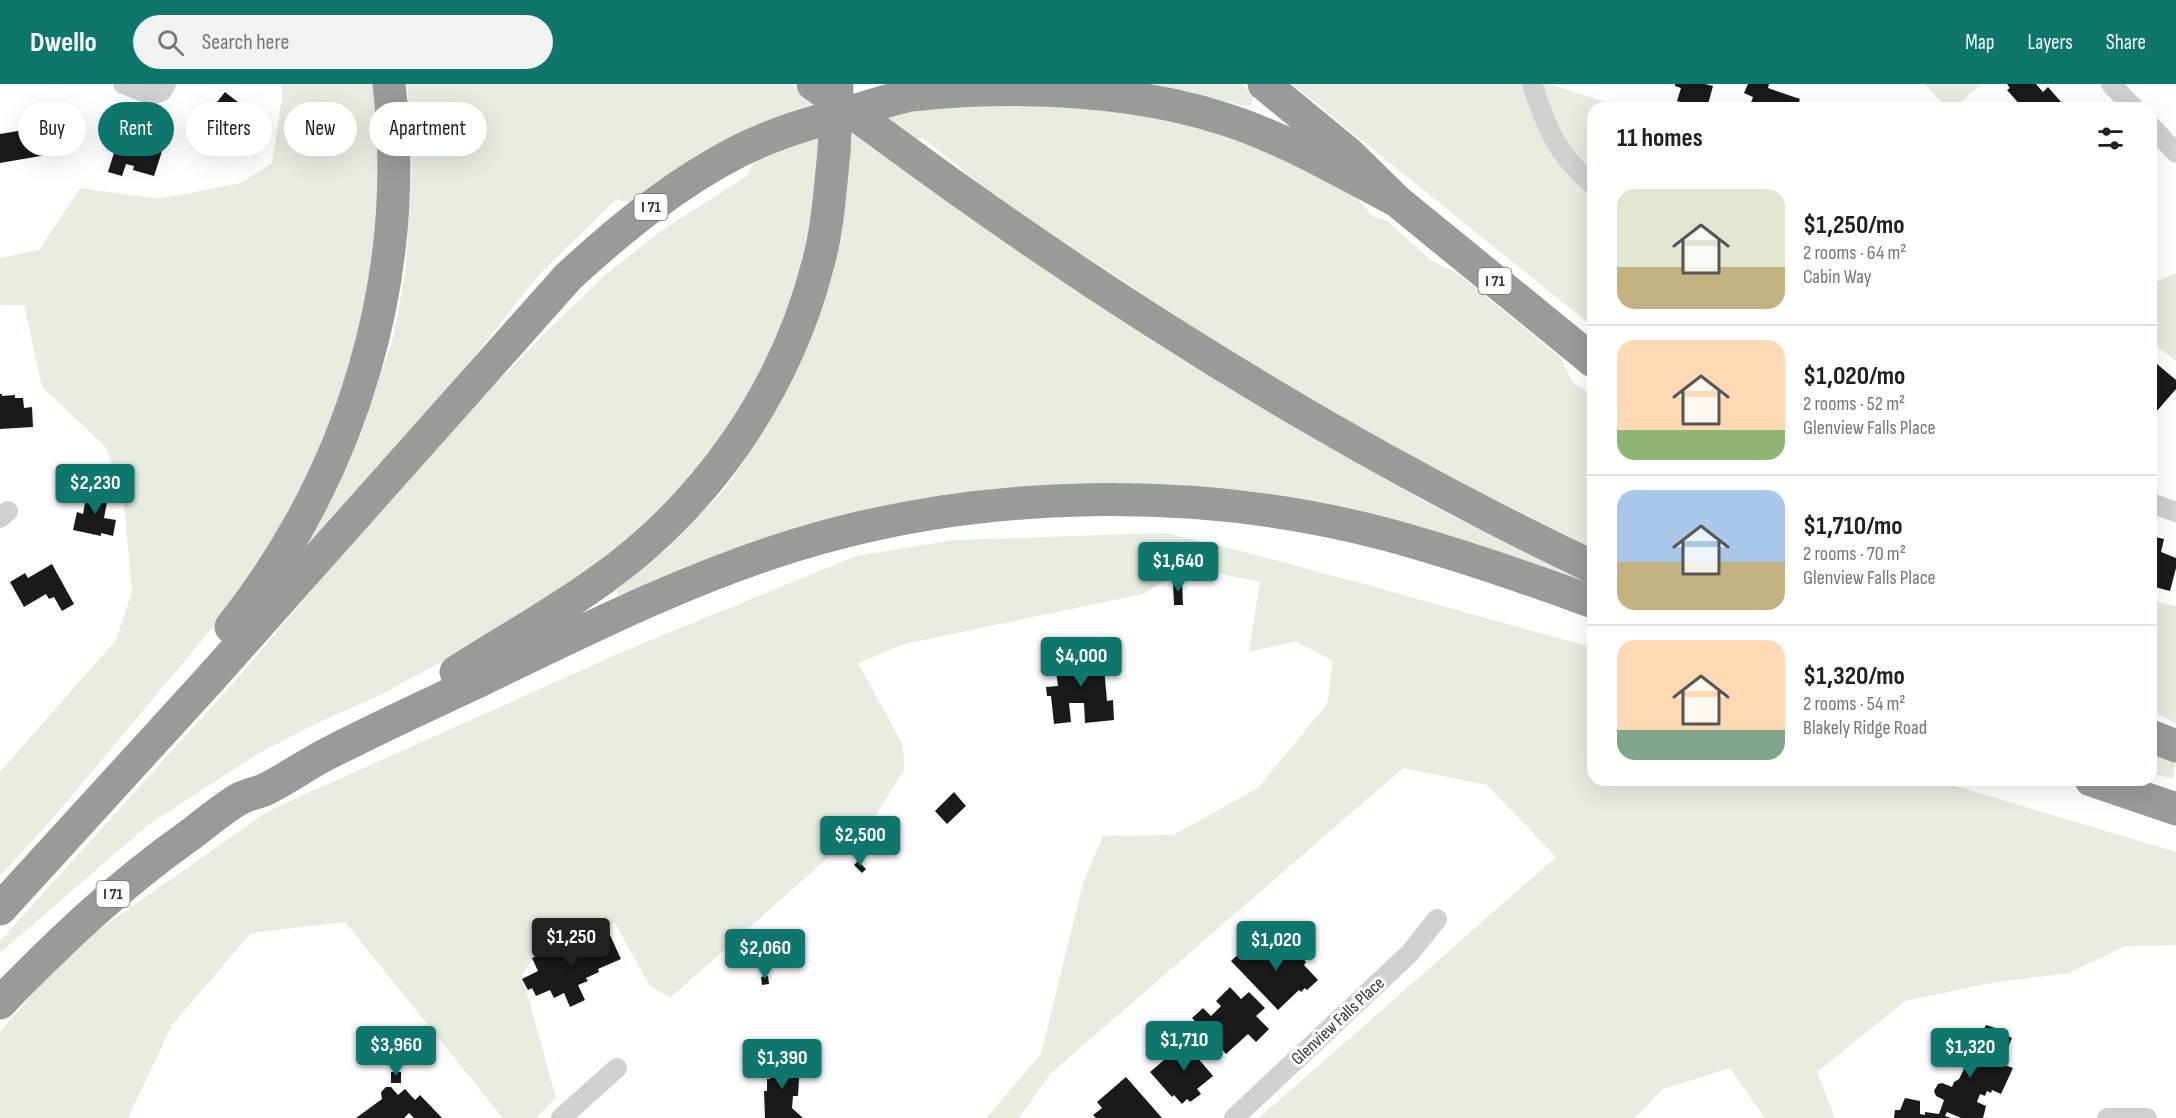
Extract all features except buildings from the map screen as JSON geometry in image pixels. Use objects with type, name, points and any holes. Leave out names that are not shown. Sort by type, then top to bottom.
[{"type":"highway","points":[[110,787],[265,580],[301,522],[328,470],[354,406],[372,345],[392,228],[394,159],[389,84]]},
{"type":"highway","points":[[813,84],[1032,242],[1123,304],[1262,390],[1427,483],[1587,564]]},
{"type":"highway","points":[[239,800],[256,778],[305,750],[444,679],[567,603],[638,551],[679,513],[711,477],[754,417],[778,373],[801,319],[820,257],[828,211],[834,152],[837,84]]},
{"type":"highway","points":[[1264,84],[1348,153],[1396,201]]},
{"type":"highway","name":"I 71","points":[[0,909],[210,679],[568,277],[646,210],[739,151],[795,127],[911,96],[948,90],[1010,86],[1071,87],[1129,95],[1185,107],[1241,125],[1286,143],[1396,201],[1587,356]]},
{"type":"highway","name":"I 71","points":[[0,1003],[43,959],[117,891],[178,843],[239,800],[264,790],[376,729],[686,585],[797,544],[872,525],[945,512],[1043,501],[1114,499],[1176,501],[1236,506],[1314,518],[1382,533],[1449,552],[1587,600]]},
{"type":"highway","points":[[2157,738],[2176,746]]},
{"type":"highway","points":[[2109,786],[2176,809]]},
{"type":"street","points":[[123,84],[151,95],[162,91],[166,84]]},
{"type":"street","points":[[1532,84],[1546,125],[1557,147],[1587,180]]},
{"type":"street","points":[[2111,84],[2128,102]]},
{"type":"street","points":[[2157,132],[2176,153]]},
{"type":"street","points":[[2157,505],[2176,512]]},
{"type":"street","name":"Glenview Falls Place","points":[[1234,1118],[1410,952],[1437,919]]},
{"type":"street","points":[[561,1118],[617,1068]]},
{"type":"street","points":[[2107,1118],[2147,1118]]},
{"type":"shaded area","points":[[281,84],[373,84],[376,102],[369,102],[369,156],[383,156],[384,160],[357,368],[300,506],[233,603],[54,817],[0,876],[0,772],[116,640],[132,592],[123,492],[105,446],[42,387],[24,305],[0,305],[0,258],[39,250],[80,188],[158,199],[241,183],[272,163],[282,98]]},
{"type":"shaded area","points":[[407,84],[791,84],[816,102],[745,131],[630,203],[616,199],[538,276],[450,387],[310,548],[302,543],[379,379],[394,335],[406,268],[411,156],[487,156],[487,102],[408,102]]},
{"type":"shaded area","points":[[1151,84],[1242,84],[1254,97],[1251,105],[1246,106]]},
{"type":"shaded area","points":[[1292,84],[1549,84],[1605,102],[1587,102],[1587,322]]},
{"type":"shaded area","points":[[1924,84],[1981,84],[1961,102],[1942,102]]},
{"type":"shaded area","points":[[967,100],[1156,111],[1236,138],[1349,190],[1374,217],[1386,220],[1432,261],[1459,274],[1561,358],[1572,382],[1587,391],[1587,546],[1423,463],[1223,348],[1008,207],[922,137],[917,140],[879,114]]},
{"type":"shaded area","points":[[850,129],[1052,274],[1152,341],[1418,498],[1587,579],[1587,589],[1136,485],[618,596],[617,590],[655,556],[664,552],[725,489],[787,387]]},
{"type":"shaded area","points":[[821,135],[815,220],[791,319],[724,443],[609,561],[467,648],[380,695],[313,725],[256,755],[148,825],[0,953],[0,941],[244,671],[419,463],[544,334],[605,275],[662,230],[747,176],[755,161]]},
{"type":"shaded area","points":[[2176,273],[2176,361],[2157,347],[2157,281]]},
{"type":"shaded area","points":[[1165,533],[1587,645],[1587,786],[1955,786],[2176,852],[2176,945],[2125,946],[2069,973],[1991,983],[1905,1001],[1817,1072],[1835,1118],[1765,1118],[1730,1068],[1663,1089],[1635,1118],[1259,1118],[1556,857],[1487,785],[1403,768],[1050,1074],[1019,1118],[986,1118],[1041,1054],[1083,883],[1103,836],[1173,835],[1258,788],[1327,704],[1333,661],[1296,641],[1249,652],[1260,582],[1188,567],[1143,594],[904,644],[858,663],[903,745],[904,770],[876,815],[670,998],[649,985],[615,923],[540,946],[522,975],[556,1098],[536,1118],[503,1118],[345,922],[251,933],[172,1025],[128,1118],[0,1118],[0,1032],[70,950],[268,811],[629,649],[856,556],[954,540]]},
{"type":"shaded area","points":[[2157,601],[2176,606],[2176,723],[2157,714]]},
{"type":"shaded area","points":[[2157,752],[2176,760],[2173,779],[2157,775]]}]
